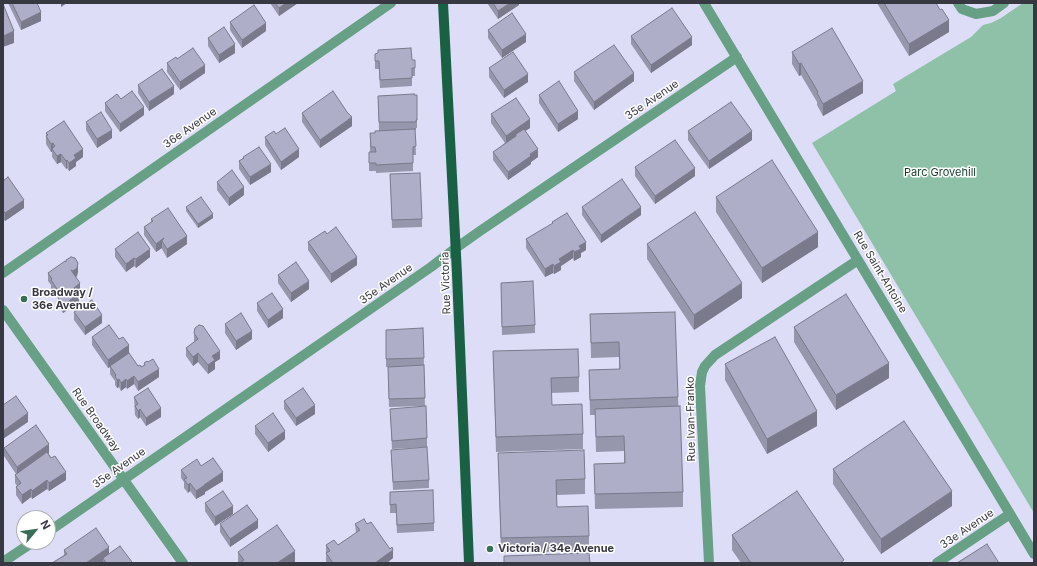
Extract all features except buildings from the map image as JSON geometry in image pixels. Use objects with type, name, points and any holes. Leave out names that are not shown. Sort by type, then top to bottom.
[{"type":"main road","name":"Rue Victoria","points":[[444,3],[469,563]]},
{"type":"street","name":"36e Avenue","points":[[3,273],[391,3]]},
{"type":"street","name":"Rue Saint-Antoine","points":[[704,3],[1034,554]]},
{"type":"street","points":[[958,3],[962,9],[976,14],[993,11],[1004,3]]},
{"type":"street","name":"35e Avenue","points":[[56,527],[425,272],[456,248],[737,57]]},
{"type":"street","name":"Rue Ivan-Franko","points":[[708,563],[700,386],[702,372],[714,354],[858,260]]},
{"type":"street","name":"Rue Broadway","points":[[3,310],[183,563]]},
{"type":"street","name":"33e Avenue","points":[[938,563],[1010,514]]},
{"type":"street","points":[[3,562],[21,550]]},
{"type":"green space","name":"Parc Grovehill","points":[[1023,3],[1034,3],[1034,513],[812,143],[896,91],[893,84],[971,37],[983,25],[1001,18]]},
{"type":"place","name":"Broadway / 36e Avenue","points":[[24,299]]},
{"type":"place","name":"Victoria / 34e Avenue","points":[[490,549]]}]
